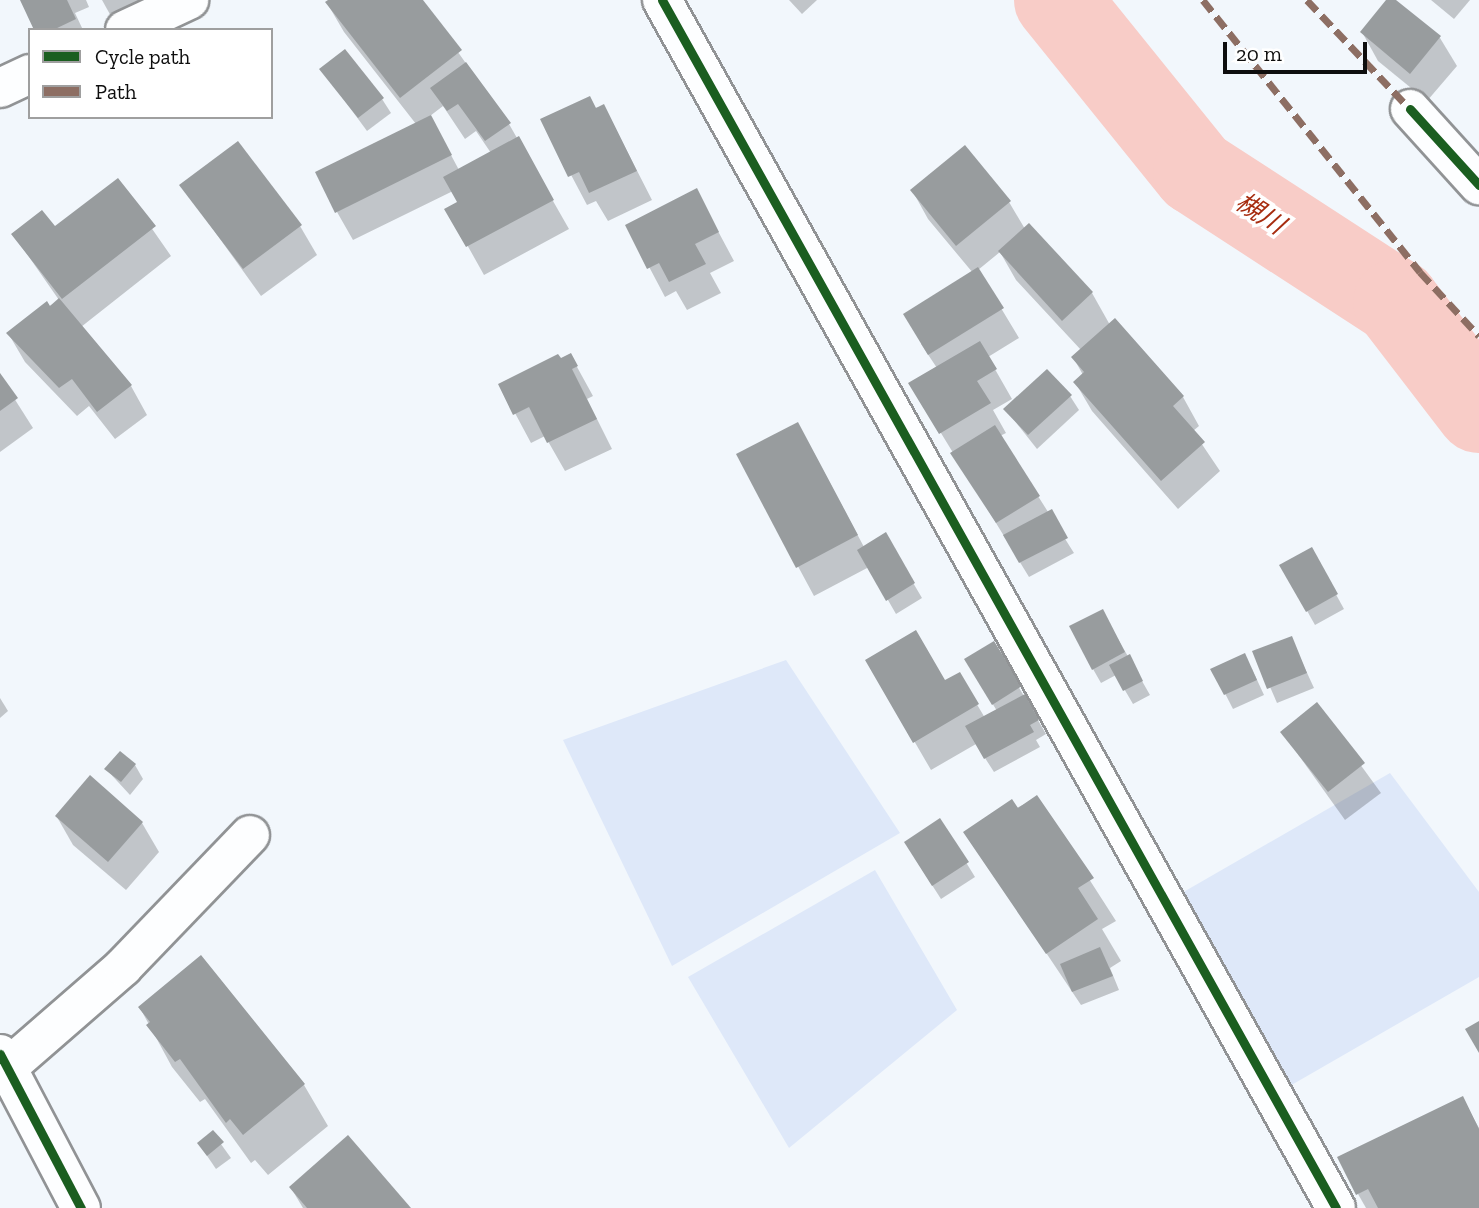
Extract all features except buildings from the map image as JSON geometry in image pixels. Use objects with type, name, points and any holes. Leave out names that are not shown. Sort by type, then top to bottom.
[{"type":"street","points":[[129,28],[189,0]]},
{"type":"street","points":[[662,0],[1336,1208]]},
{"type":"street","points":[[0,88],[28,75]]},
{"type":"street","points":[[1410,109],[1479,185]]},
{"type":"street","points":[[81,1208],[4,1061],[123,967],[250,835]]},
{"type":"shaded area","points":[[786,660],[900,833],[672,966],[563,740]]},
{"type":"shaded area","points":[[1390,773],[1479,892],[1479,977],[1288,1087],[1180,894]]},
{"type":"shaded area","points":[[875,870],[957,1010],[789,1148],[688,977]]},
{"type":"waterway","name":"槻川","points":[[1057,0],[1196,172],[1396,302],[1479,410]]},
{"type":"marked path","points":[[1203,0],[1420,272],[1479,336]]},
{"type":"marked path","points":[[1307,0],[1410,109]]},
{"type":"cycle path","points":[[662,0],[1336,1208]]},
{"type":"cycle path","points":[[1410,109],[1479,185]]},
{"type":"cycle path","points":[[0,1054],[81,1208]]}]
